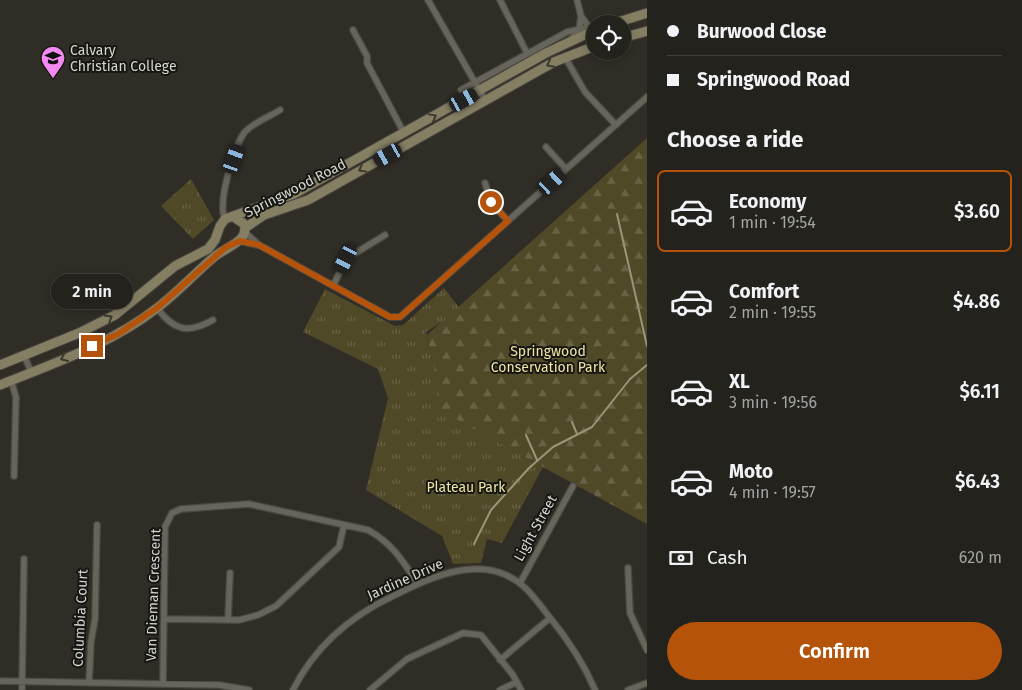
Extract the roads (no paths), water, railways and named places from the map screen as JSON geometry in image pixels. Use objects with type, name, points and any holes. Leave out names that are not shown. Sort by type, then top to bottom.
[{"type":"main road","points":[[631,18],[647,13]]},
{"type":"main road","points":[[631,35],[647,31]]},
{"type":"main road","name":"Springwood Road","points":[[229,218],[286,198],[404,133],[477,87],[586,32]]},
{"type":"main road","name":"Springwood Road","points":[[245,230],[264,215],[308,200],[485,100],[565,57],[586,49]]},
{"type":"main road","points":[[0,365],[79,333],[115,314],[175,266],[208,249],[216,240],[219,230],[229,218],[241,221],[245,230],[237,242],[202,267],[157,308],[118,334],[0,385]]},
{"type":"main road","points":[[219,230],[225,242],[237,242]]},
{"type":"street","points":[[428,0],[485,100]]},
{"type":"street","points":[[500,0],[528,53]]},
{"type":"street","points":[[566,43],[567,40],[578,33],[580,28],[581,16],[577,0]]},
{"type":"street","points":[[581,16],[586,21]]},
{"type":"street","name":"Springwood Road","points":[[460,90],[477,87],[528,53],[567,32],[586,28]]},
{"type":"street","points":[[353,30],[367,56],[367,63],[404,133]]},
{"type":"street","points":[[565,57],[585,92],[616,125]]},
{"type":"street","points":[[245,230],[259,245],[390,317],[400,317],[647,97]]},
{"type":"street","points":[[229,218],[222,208],[223,192],[241,139],[251,127],[280,110]]},
{"type":"street","points":[[546,146],[566,169]]},
{"type":"street","points":[[485,183],[491,202],[508,221]]},
{"type":"street","points":[[333,286],[346,259],[385,235]]},
{"type":"street","points":[[237,242],[259,245]]},
{"type":"street","points":[[157,308],[168,323],[182,328],[196,329],[213,320]]},
{"type":"street","points":[[24,355],[31,372]]},
{"type":"street","points":[[11,380],[16,397],[14,476]]},
{"type":"street","name":"Light Street","points":[[520,583],[573,486]]},
{"type":"street","name":"Van Dieman Crescent","points":[[163,684],[165,527],[172,513],[181,509],[249,504],[368,530],[383,538],[395,549],[418,584]]},
{"type":"street","name":"Columbia Court","points":[[89,683],[91,642],[95,619],[97,525]]},
{"type":"street","points":[[164,619],[228,619],[258,615],[276,606],[339,547],[344,525]]},
{"type":"street","points":[[22,690],[24,559]]},
{"type":"street","name":"Jardine Drive","points":[[293,690],[311,659],[337,630],[368,608],[418,584],[452,571],[474,568],[502,574],[520,583],[532,594],[566,637],[595,690]]},
{"type":"street","points":[[628,568],[630,613],[647,650]]},
{"type":"street","points":[[228,619],[230,572]]},
{"type":"street","points":[[500,660],[550,618]]},
{"type":"street","points":[[370,690],[407,659],[463,633],[481,636],[517,682],[521,690]]},
{"type":"street","points":[[0,681],[219,685],[249,690]]},
{"type":"street","points":[[500,690],[517,682]]},
{"type":"street","points":[[628,690],[647,683]]},
{"type":"waterway","points":[[617,214],[647,346]]},
{"type":"waterway","points":[[474,544],[491,510],[529,468],[553,447],[592,427],[630,379],[647,365]]},
{"type":"waterway","points":[[572,422],[577,434]]},
{"type":"waterway","points":[[526,435],[537,460]]},
{"type":"place","name":"Calvary Christian College","points":[[53,79]]},
{"type":"park label","name":"Springwood Conservation Park","points":[[548,360]]},
{"type":"park label","name":"Plateau Park","points":[[466,487]]}]
